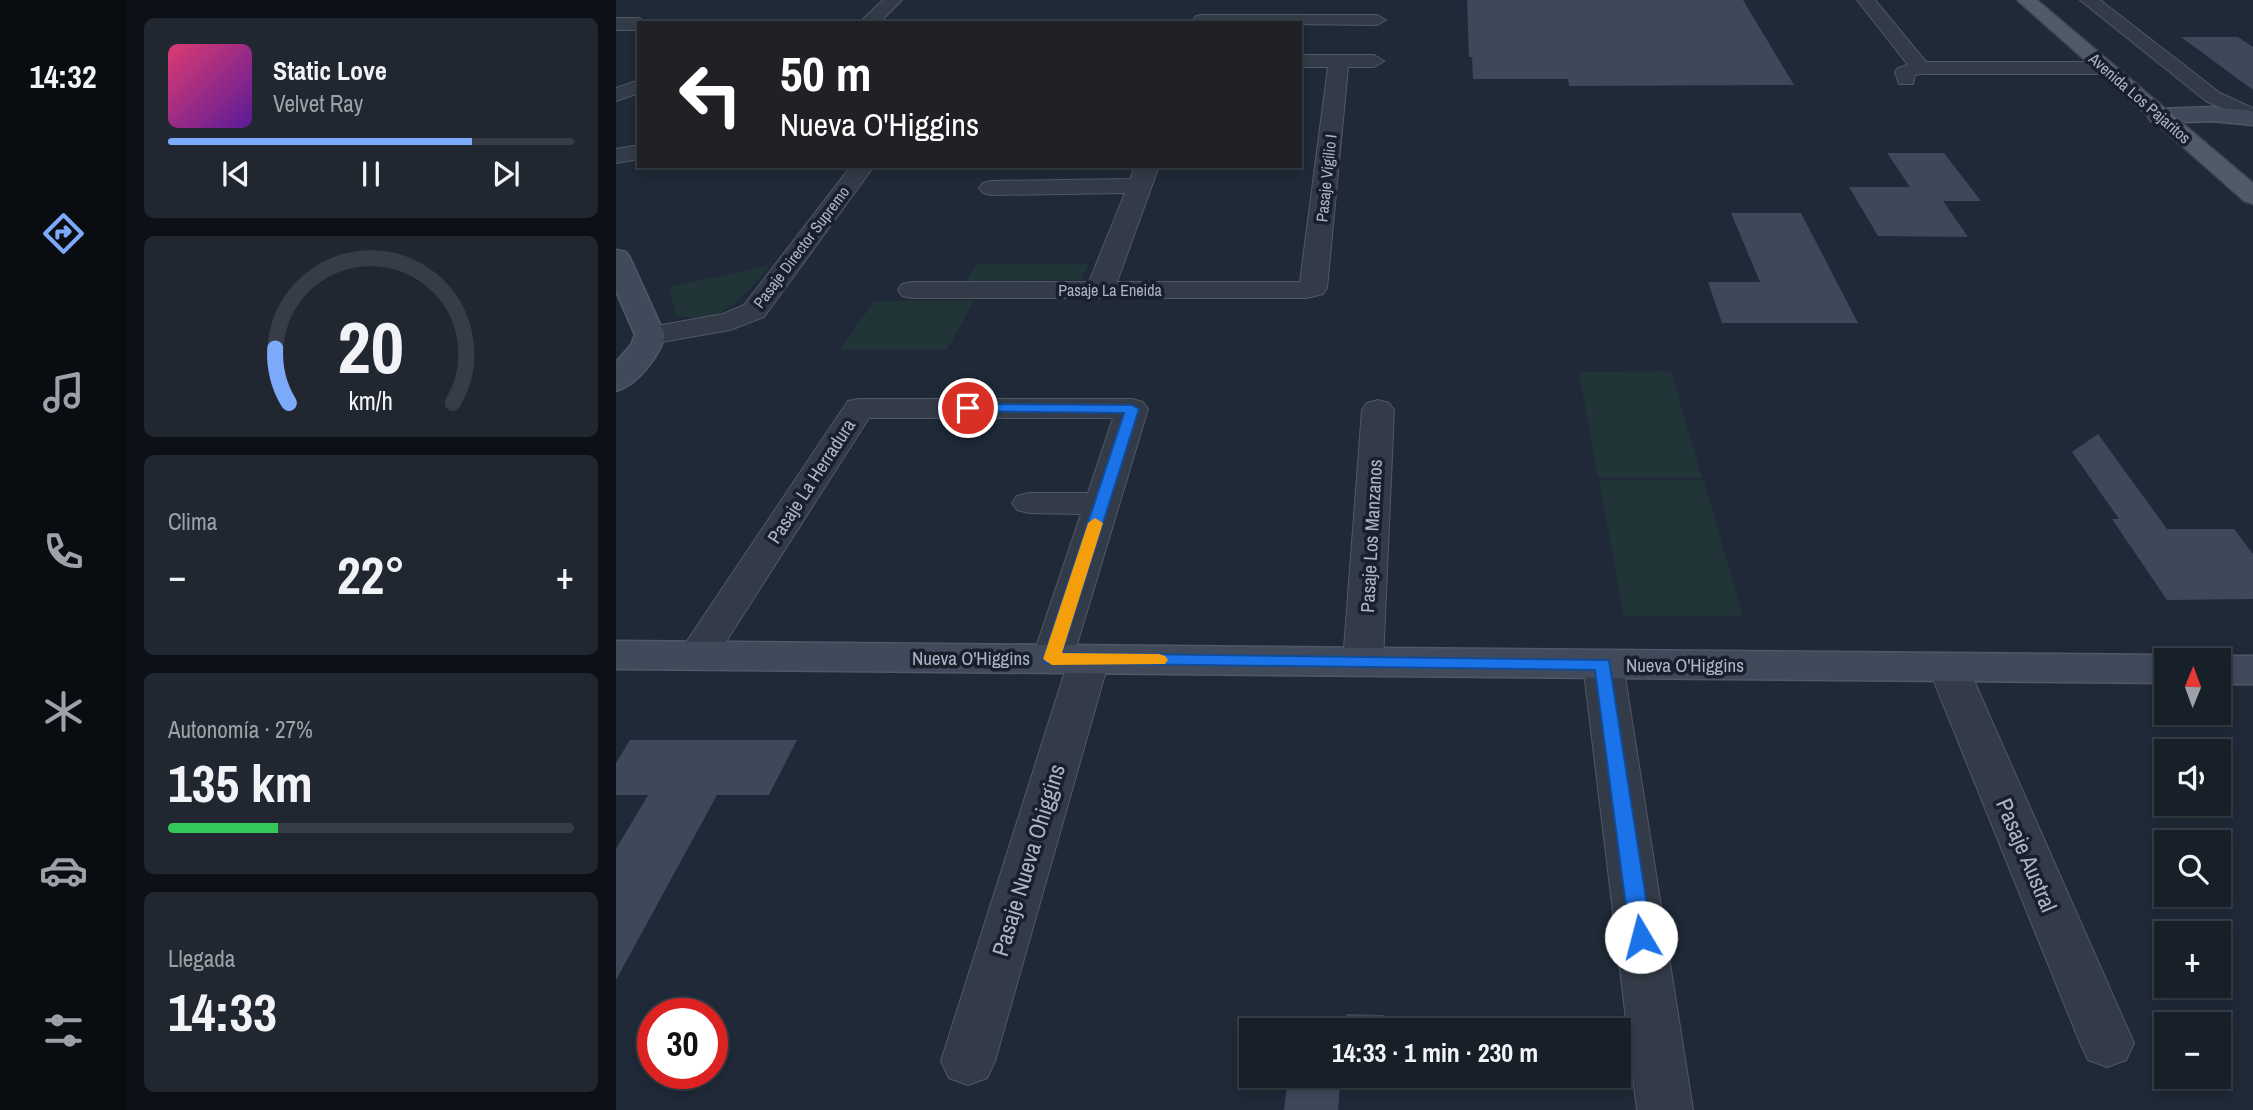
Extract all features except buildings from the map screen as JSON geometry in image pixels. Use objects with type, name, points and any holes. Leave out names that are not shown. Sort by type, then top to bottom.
[{"type":"main road","name":"Avenida Los Pajaritos","points":[[2026,0],[2253,196]]},
{"type":"main road","points":[[2159,116],[2212,114],[2253,117]]},
{"type":"main road","points":[[616,258],[622,289],[650,335],[646,348],[616,381]]},
{"type":"main road","name":"Nueva O'Higgins","points":[[616,655],[2154,669]]},
{"type":"main road","points":[[2231,670],[2253,670]]},
{"type":"street","points":[[870,21],[893,0]]},
{"type":"street","points":[[1201,21],[1209,0]]},
{"type":"street","points":[[1866,0],[1913,74],[2105,68]]},
{"type":"street","points":[[2089,0],[2213,97],[2253,117]]},
{"type":"street","points":[[1289,21],[1377,20]]},
{"type":"street","points":[[616,24],[637,24]]},
{"type":"street","points":[[1302,61],[1374,61]]},
{"type":"street","name":"Pasaje Vigilio I","points":[[1307,290],[1315,284],[1322,118],[1339,61]]},
{"type":"street","points":[[616,94],[637,87]]},
{"type":"street","points":[[616,156],[637,152]]},
{"type":"street","name":"Pasaje Director Supremo","points":[[650,335],[730,321],[754,311],[861,168]]},
{"type":"street","points":[[991,188],[1143,176],[1100,290]]},
{"type":"street","name":"Pasaje La Eneida","points":[[912,290],[1307,290]]},
{"type":"street","name":"Pasaje La Herradura","points":[[697,656],[859,408],[1132,409],[1101,504],[1070,659]]},
{"type":"street","name":"Pasaje Los Manzanos","points":[[1363,662],[1378,410]]},
{"type":"street","points":[[1029,503],[1101,504]]},
{"type":"street","name":"Pasaje Nueva Ohiggins","points":[[968,1061],[1070,659]]},
{"type":"street","points":[[1603,664],[1665,1110]]},
{"type":"street","name":"Pasaje Austral","points":[[1948,667],[2107,1043]]},
{"type":"green space","points":[[977,264],[1088,264],[1082,280],[967,281]]},
{"type":"green space","points":[[771,265],[740,298],[719,313],[693,318],[676,315],[669,287]]},
{"type":"green space","points":[[874,301],[974,301],[947,350],[840,350]]},
{"type":"green space","points":[[1671,371],[1702,478],[1598,478],[1579,372]]},
{"type":"green space","points":[[1599,480],[1704,480],[1743,616],[1624,616]]},
{"type":"slow traffic","points":[[1095,523],[1052,659],[1159,660]]},
{"type":"route","points":[[968,408],[1132,409],[1052,659],[1603,664],[1641,937]]}]
